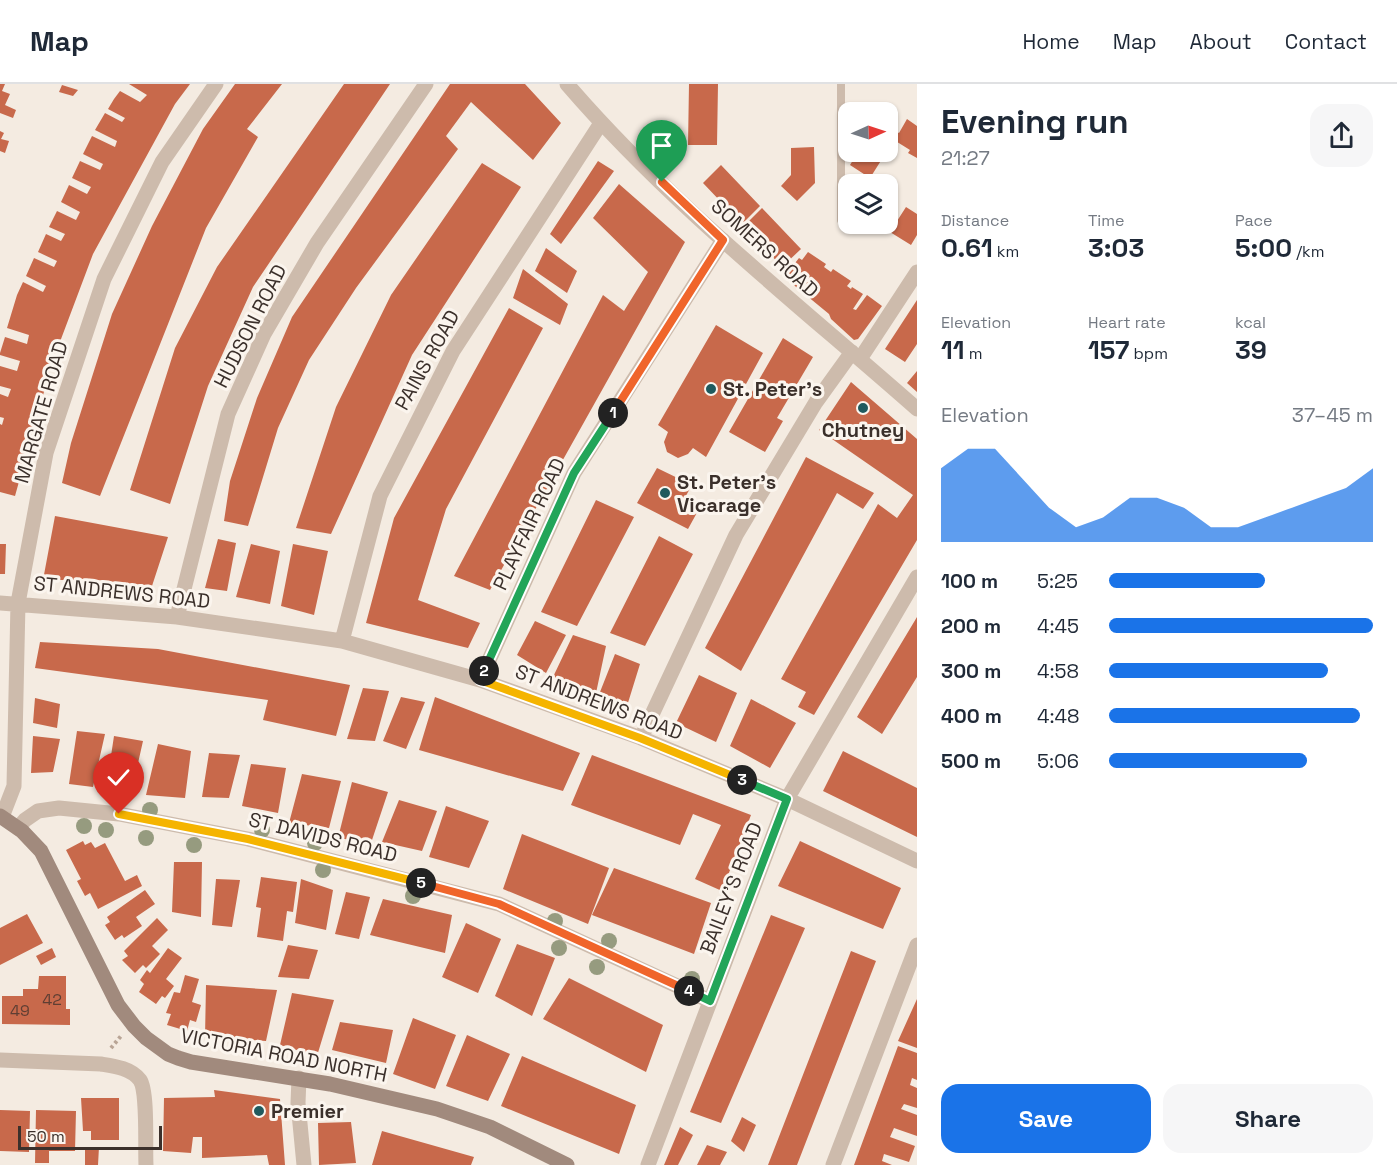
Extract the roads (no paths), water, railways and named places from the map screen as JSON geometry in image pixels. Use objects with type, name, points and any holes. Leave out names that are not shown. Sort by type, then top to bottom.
[{"type":"main road","name":"VICTORIA ROAD NORTH","points":[[1,817],[33,841],[49,864],[111,994],[132,1024],[158,1047],[191,1062],[299,1078],[397,1098],[474,1121],[567,1165]]},
{"type":"street","name":"MARGATE ROAD","points":[[1,817],[14,786],[18,603],[46,453],[104,279],[162,162],[216,84]]},
{"type":"street","name":"HUDSON ROAD","points":[[177,617],[228,414],[264,334],[317,243],[426,84]]},
{"type":"street","name":"SOMERS ROAD","points":[[567,84],[601,123],[723,240],[917,409]]},
{"type":"street","name":"PAINS ROAD","points":[[342,640],[380,496],[453,351],[601,123]]},
{"type":"street","name":"PLAYFAIR ROAD","points":[[480,680],[574,473],[723,240]]},
{"type":"street","points":[[640,738],[736,535],[816,402],[856,356],[917,272]]},
{"type":"street","name":"BAILEY'S ROAD","points":[[648,1165],[787,799],[917,576]]},
{"type":"street","name":"ST ANDREWS ROAD","points":[[0,603],[177,617],[342,640],[480,680],[640,738],[787,799],[917,861]]},
{"type":"street","name":"ST DAVIDS ROAD","points":[[18,828],[25,820],[39,811],[59,808],[119,814],[248,839],[499,904],[710,1001]]},
{"type":"street","points":[[833,1165],[917,945]]},
{"type":"street","points":[[0,1060],[101,1064],[116,1066],[128,1071],[140,1081],[144,1093],[146,1165]]},
{"type":"street","points":[[299,1078],[298,1103],[304,1165]]},
{"type":"lane","points":[[841,84],[841,174]]},
{"type":"place","name":"St. Peter's","points":[[711,389]]},
{"type":"place","name":"Chutney","points":[[863,408]]},
{"type":"place","name":"St. Peter's Vicarage","points":[[665,493]]},
{"type":"place","name":"Premier","points":[[259,1111]]}]
